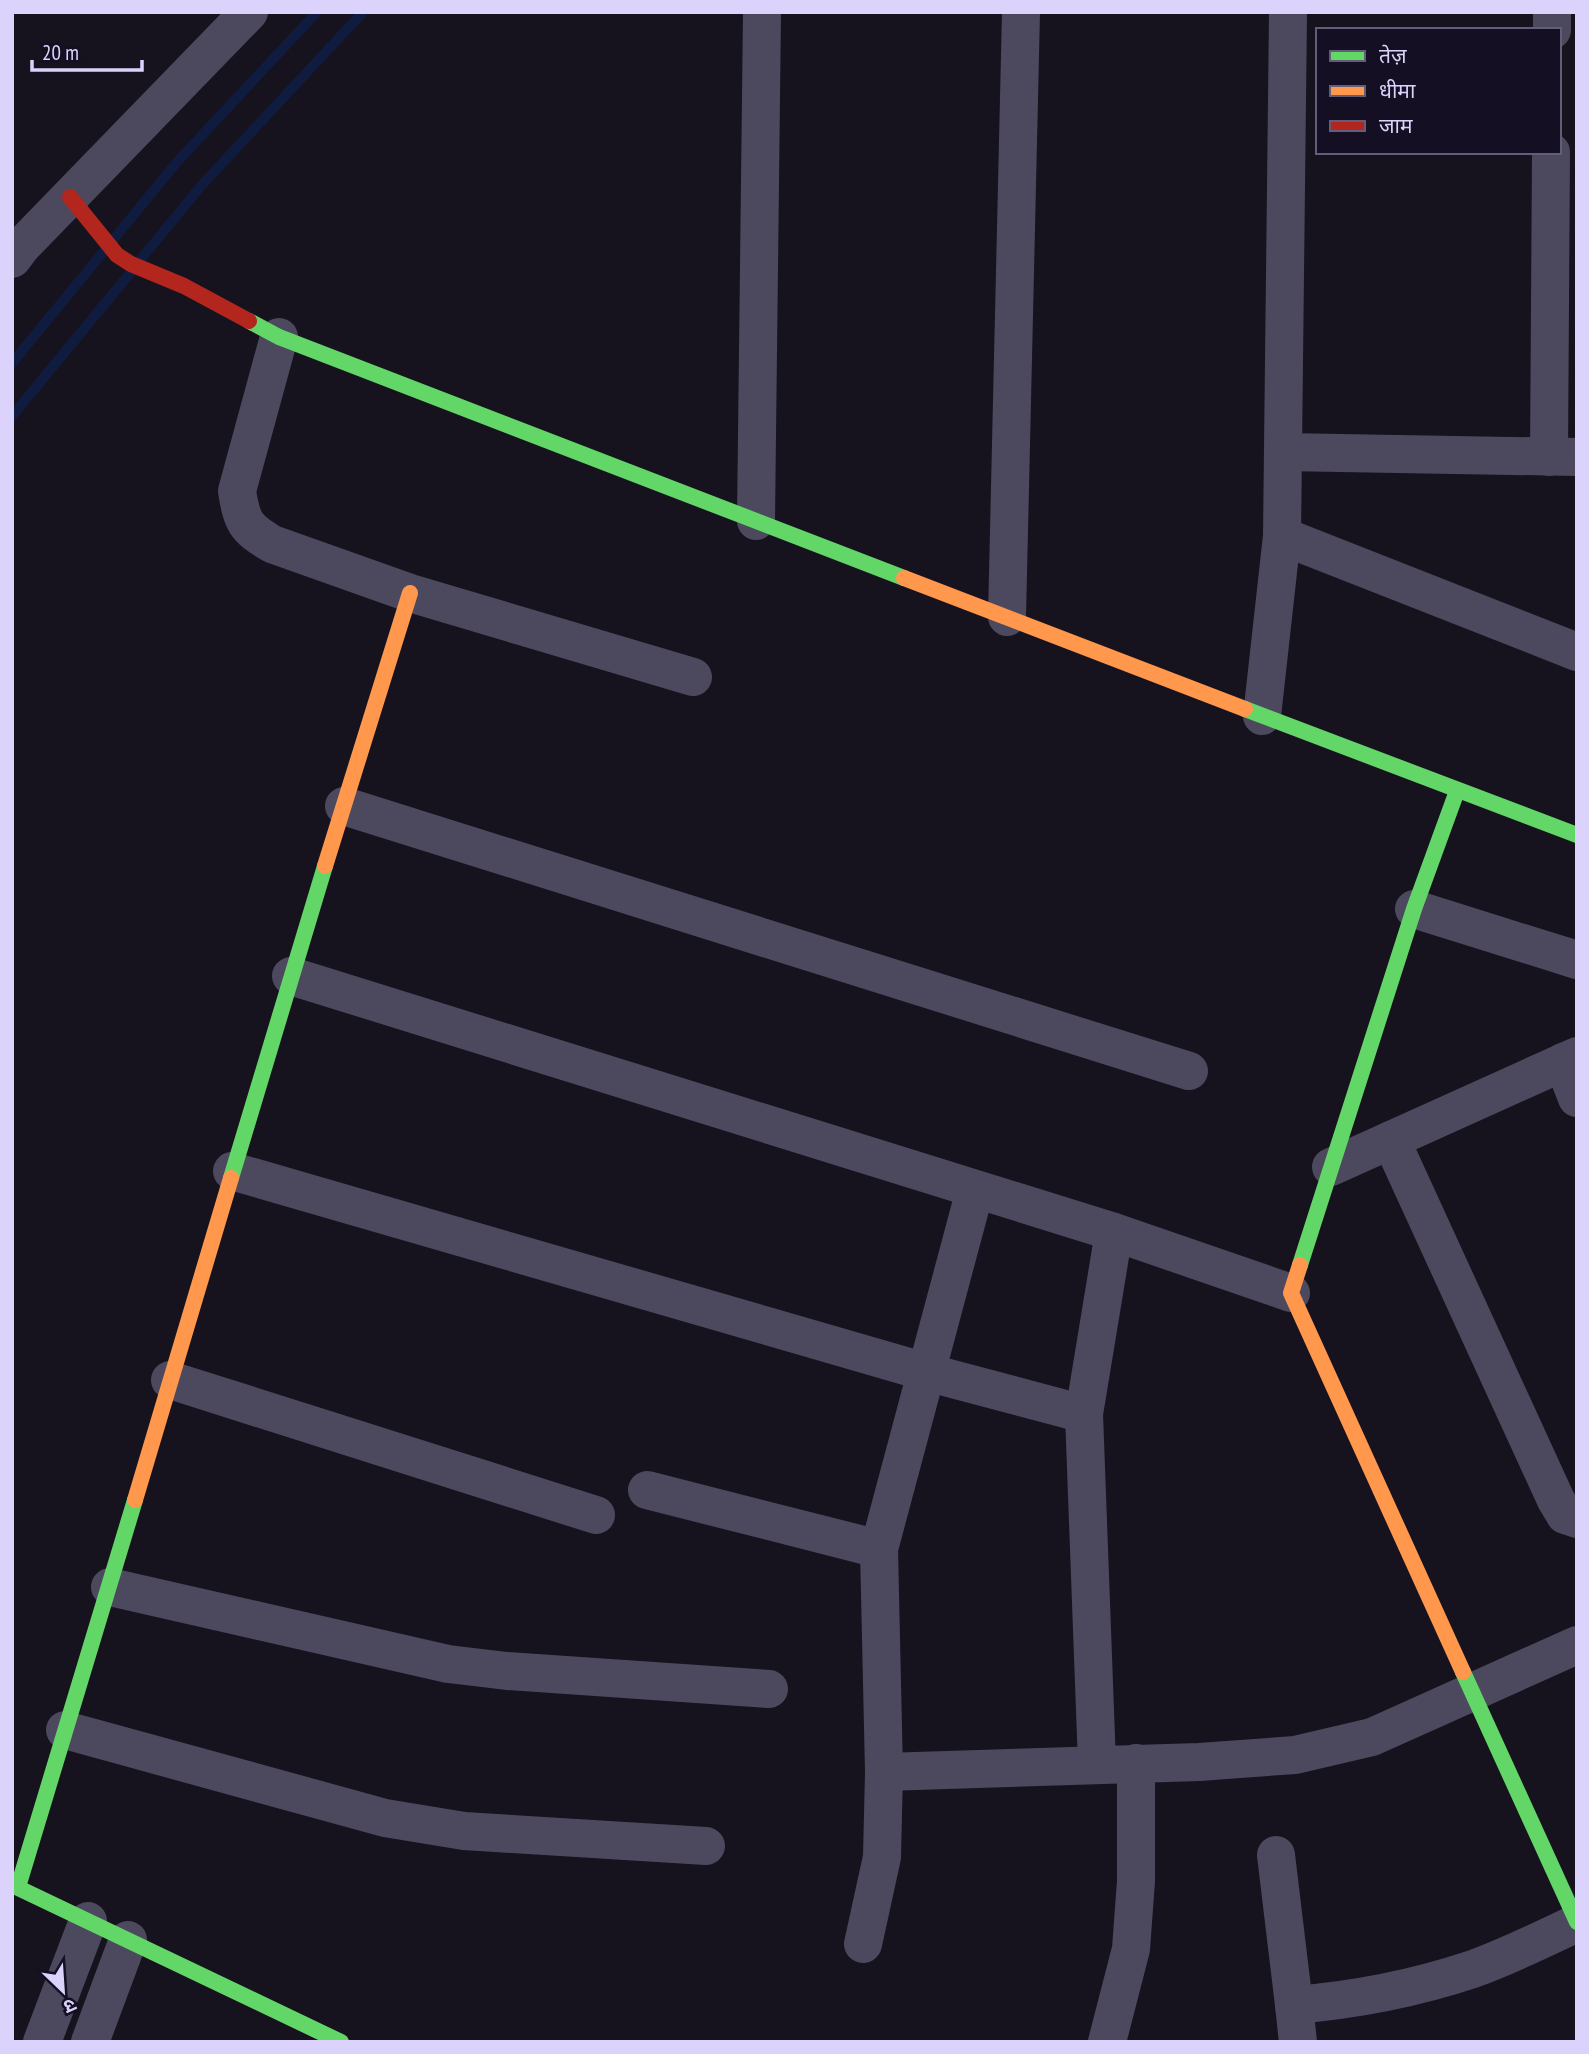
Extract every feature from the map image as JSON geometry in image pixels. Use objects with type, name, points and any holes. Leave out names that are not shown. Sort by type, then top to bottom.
[{"type":"street","points":[[12,259],[85,214],[249,12]]},
{"type":"street","points":[[756,521],[762,12]]},
{"type":"street","points":[[1007,617],[1021,12]]},
{"type":"street","points":[[1262,716],[1282,536],[1288,12]]},
{"type":"street","points":[[1283,452],[1563,457],[1564,202],[1552,154]]},
{"type":"street","points":[[85,214],[117,254],[131,264],[184,286],[279,337],[1577,835]]},
{"type":"street","points":[[279,337],[237,491],[241,515],[253,532],[272,544],[410,593],[693,677]]},
{"type":"street","points":[[1282,536],[1577,652]]},
{"type":"street","points":[[341,2042],[15,1886],[110,1587],[291,975],[410,593]]},
{"type":"street","points":[[1276,1855],[1296,2024],[1374,1995],[1474,1968],[1523,1949],[1577,1922],[1291,1293],[1414,909],[1457,791]]},
{"type":"street","points":[[344,806],[1189,1071]]},
{"type":"street","points":[[1414,909],[1577,960]]},
{"type":"street","points":[[291,975],[1114,1232],[1291,1293]]},
{"type":"street","points":[[1331,1167],[1570,1059],[1577,1098]]},
{"type":"street","points":[[1391,1140],[1556,1500],[1565,1515],[1577,1520]]},
{"type":"street","points":[[232,1171],[926,1372],[1084,1414]]},
{"type":"street","points":[[863,1944],[881,1857],[884,1772],[879,1549],[975,1189]]},
{"type":"street","points":[[1097,1764],[1084,1414],[1114,1232]]},
{"type":"street","points":[[170,1380],[596,1515]]},
{"type":"street","points":[[647,1490],[879,1549]]},
{"type":"street","points":[[110,1587],[448,1664],[507,1671],[769,1689]]},
{"type":"street","points":[[884,1772],[1199,1762],[1296,1755],[1372,1737],[1577,1645]]},
{"type":"street","points":[[65,1730],[385,1818],[464,1831],[706,1846]]},
{"type":"street","points":[[1107,2042],[1131,1949],[1136,1881],[1136,1763]]},
{"type":"street","points":[[42,2042],[88,1921]]},
{"type":"street","points":[[90,2042],[128,1940]]},
{"type":"waterway","points":[[12,363],[177,162],[317,12]]},
{"type":"waterway","points":[[141,259],[201,186],[363,12]]},
{"type":"waterway","points":[[12,416],[131,272]]},
{"type":"traffic: fast","points":[[249,321],[279,337],[904,578]]},
{"type":"traffic: fast","points":[[1245,709],[1577,835]]},
{"type":"traffic: fast","points":[[1300,1265],[1414,909],[1457,791]]},
{"type":"traffic: fast","points":[[231,1178],[325,866]]},
{"type":"traffic: fast","points":[[18,1887],[135,1500]]},
{"type":"traffic: fast","points":[[1463,1672],[1577,1922]]},
{"type":"traffic: fast","points":[[12,1885],[341,2042]]},
{"type":"traffic: slow","points":[[904,578],[1245,709]]},
{"type":"traffic: slow","points":[[325,866],[410,593]]},
{"type":"traffic: slow","points":[[135,1500],[231,1178]]},
{"type":"traffic: slow","points":[[1300,1265],[1291,1293],[1463,1672]]},
{"type":"traffic: jam","points":[[70,197],[117,255],[131,264],[184,286],[249,321]]}]
